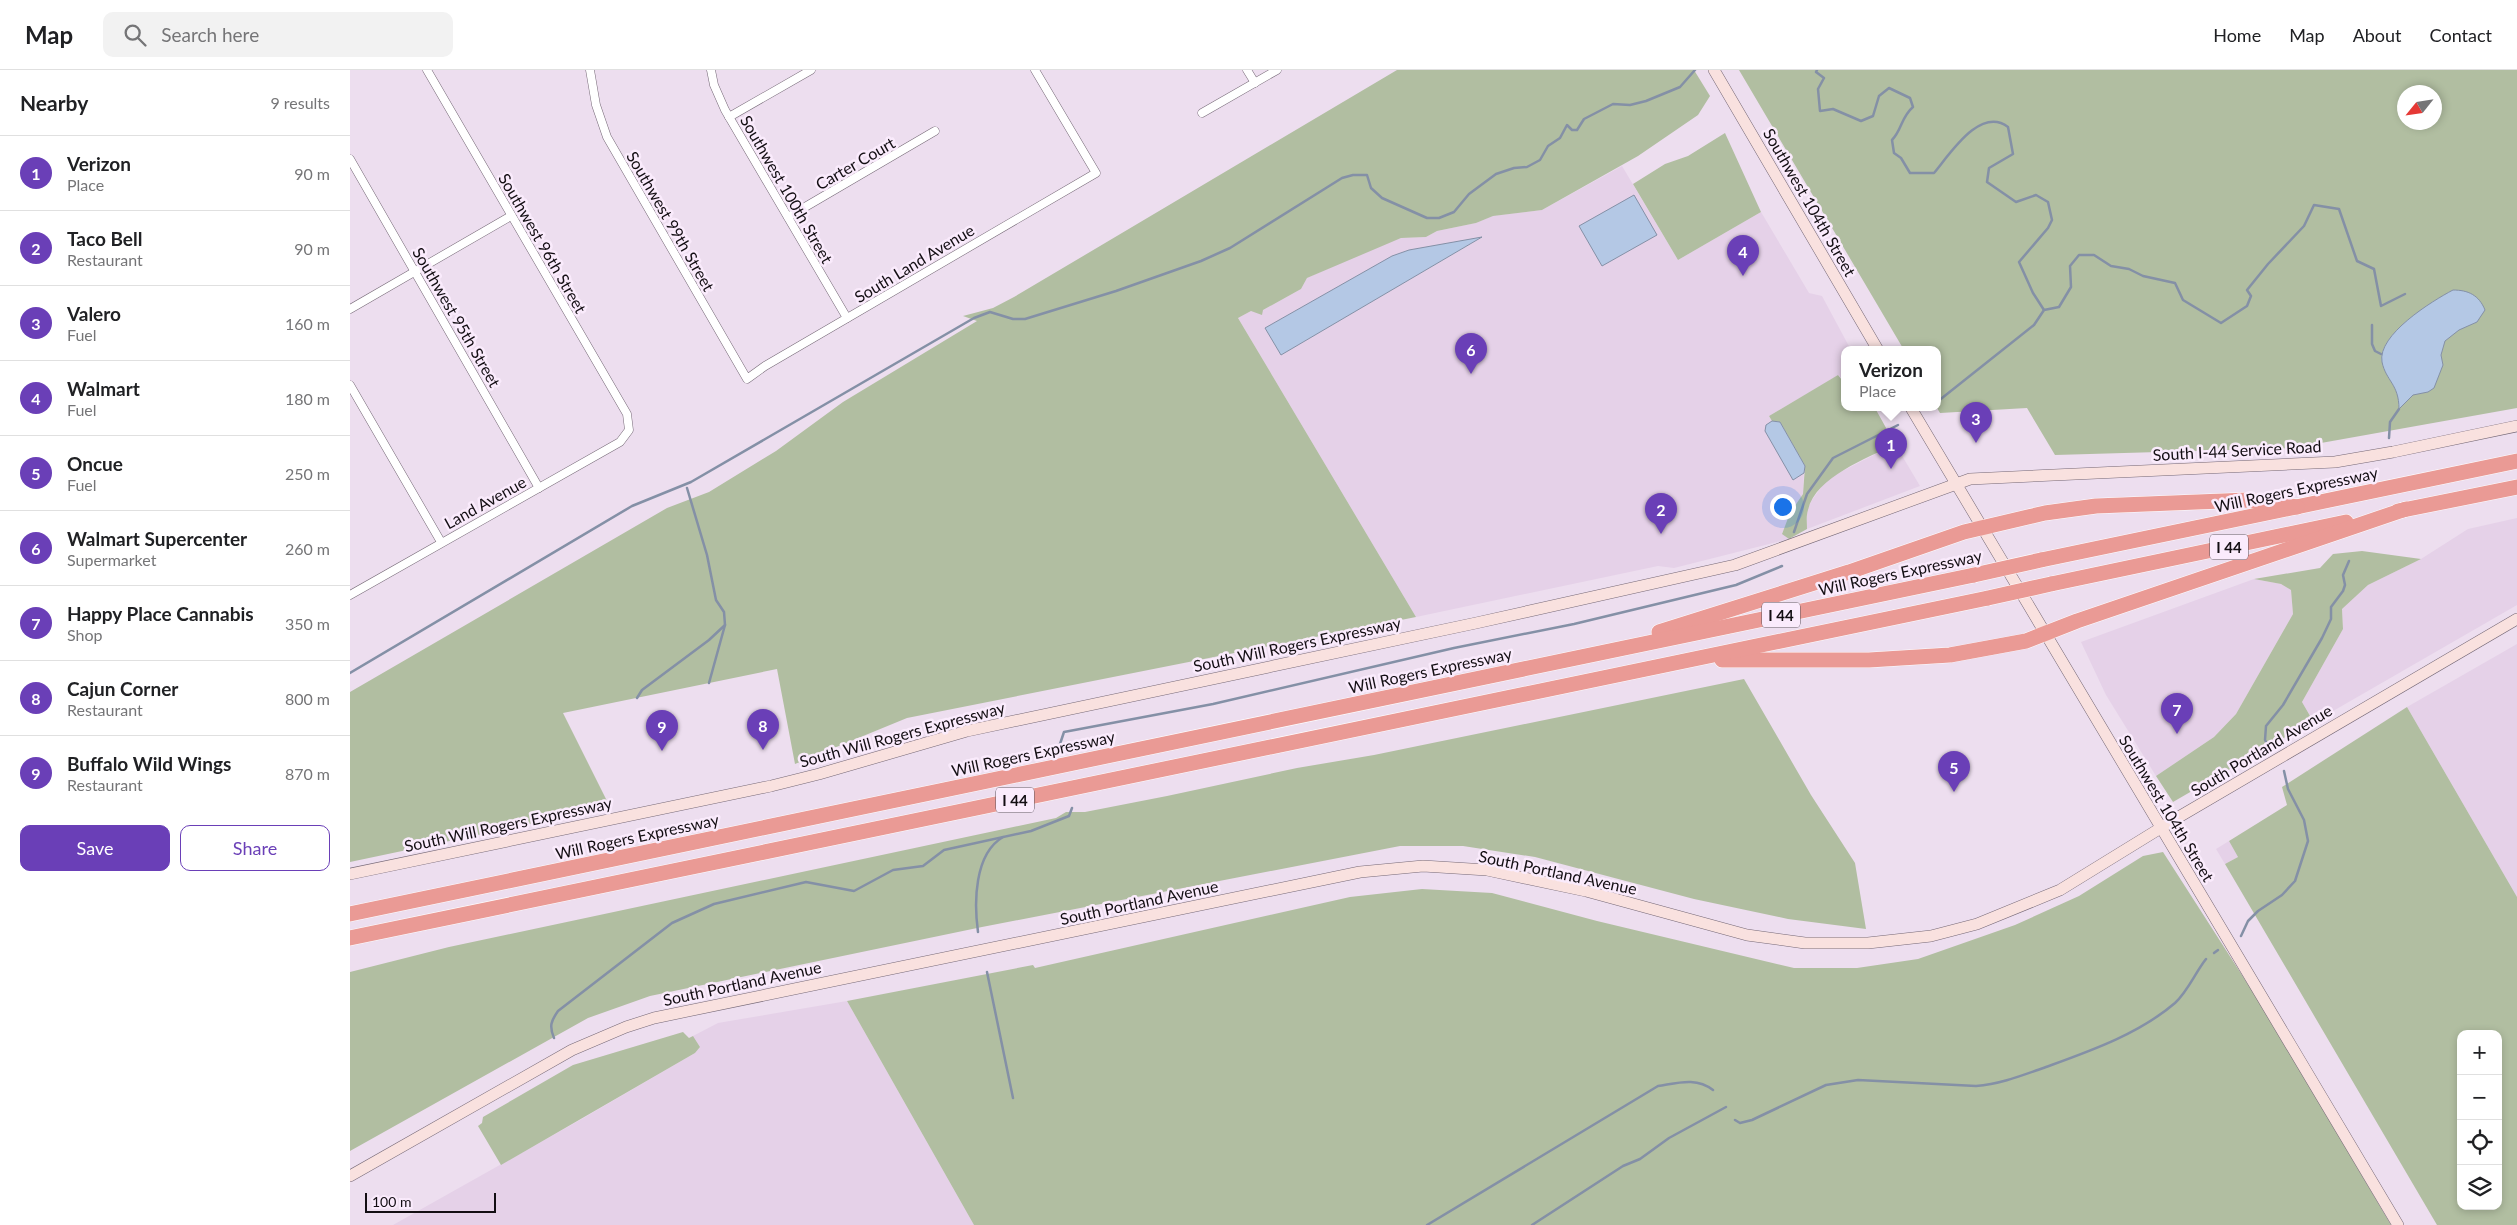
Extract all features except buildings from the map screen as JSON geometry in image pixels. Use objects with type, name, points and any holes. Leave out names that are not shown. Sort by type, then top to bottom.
[{"type":"highway","name":"Will Rogers Expressway","points":[[350,914],[2517,461]]},
{"type":"highway","name":"I 44","points":[[350,938],[2517,487]]},
{"type":"highway","points":[[1589,655],[1982,528],[2045,513],[2096,506],[2248,500],[2297,507]]},
{"type":"highway","points":[[1680,662],[1927,658],[1969,653],[2045,635],[2086,617],[2406,510]]},
{"type":"main road","name":"Southwest 104th Street","points":[[1714,70],[1876,346]]},
{"type":"main road","name":"Southwest 104th Street","points":[[1913,411],[2398,1225]]},
{"type":"main road","name":"South I-44 Service Road","points":[[1956,484],[1979,478],[2334,462],[2517,426]]},
{"type":"main road","name":"South Will Rogers Expressway","points":[[350,874],[771,786],[967,731],[1735,565],[1956,484]]},
{"type":"main road","name":"South Portland Avenue","points":[[350,1176],[572,1050],[626,1027],[654,1018],[1360,872],[1423,866],[1487,870],[1586,891],[1747,935],[1805,943],[1868,943],[1932,936],[1977,924],[2060,890],[2160,828],[2517,619]]},
{"type":"street","name":"Southwest 96th Street","points":[[427,70],[627,414],[629,430]]},
{"type":"street","name":"Southwest 99th Street","points":[[590,70],[594,99],[607,137],[748,379]]},
{"type":"street","name":"Southwest 100th Street","points":[[711,70],[718,94],[730,118],[847,318]]},
{"type":"street","points":[[730,118],[811,70]]},
{"type":"street","name":"South Land Avenue","points":[[748,379],[765,366],[1096,173],[1035,70]]},
{"type":"street","points":[[1247,70],[1255,83]]},
{"type":"street","points":[[1202,113],[1277,70]]},
{"type":"street","name":"Carter Court","points":[[788,217],[935,131]]},
{"type":"street","name":"Southwest 95th Street","points":[[350,159],[539,488]]},
{"type":"street","points":[[350,309],[511,216]]},
{"type":"street","points":[[350,384],[441,542]]},
{"type":"street","name":"Land Avenue","points":[[350,595],[622,440],[629,430]]},
{"type":"shaded area","points":[[1622,166],[1678,260],[1761,212],[1809,293],[1822,296],[1849,346],[1841,346],[1841,378],[1839,375],[1769,416],[1772,421],[1767,425],[1793,480],[1804,473],[1803,494],[1782,533],[1789,539],[1674,568],[1658,566],[1416,617],[1238,318],[1251,311],[1263,310],[1301,289],[1307,278],[1380,245],[1401,238],[1426,237],[1437,231],[1476,223],[1492,216],[1542,210]],"holes":[[[1481,238],[1281,355],[1265,328],[1392,256],[1409,250]]]},
{"type":"shaded area","points":[[1895,444],[1920,486],[1807,529],[1807,510],[1827,479]]},
{"type":"shaded area","points":[[2517,518],[2517,605],[2314,722],[2302,702],[2343,629],[2342,609],[2368,585],[2421,559],[2468,529]]},
{"type":"shaded area","points":[[2254,579],[2281,584],[2291,590],[2293,614],[2236,714],[2214,737],[2156,776],[2106,695],[2081,642]]},
{"type":"shaded area","points":[[2517,644],[2517,897],[2407,707]]},
{"type":"shaded area","points":[[2229,841],[2238,857],[2225,864],[2216,849]]},
{"type":"shaded area","points":[[847,1001],[974,1225],[393,1225],[695,1053],[700,1047],[693,1036],[718,1023]]},
{"type":"green space","points":[[1397,70],[1694,70],[1710,96],[1698,115],[1638,156],[1542,210],[1493,216],[1476,223],[1437,231],[1426,237],[1401,238],[1307,278],[1301,289],[1263,310],[1262,315],[1251,311],[1238,318],[1416,617],[907,718],[795,764],[777,669],[563,713],[610,807],[350,862],[350,692],[667,508],[709,492],[776,451],[843,402],[977,321],[963,316],[993,308],[1014,297]]},
{"type":"green space","points":[[1739,70],[2517,70],[2517,408],[2293,448],[2055,455],[2027,408],[1940,413],[1941,346],[1902,346]]},
{"type":"green space","points":[[1725,133],[1761,212],[1678,260],[1633,184],[1665,164],[1688,156]]},
{"type":"green space","points":[[1838,375],[1841,379],[1841,411],[1877,411],[1895,444],[1844,470],[1821,487],[1813,498],[1808,510],[1807,529],[1789,539],[1782,534],[1790,513],[1803,494],[1805,466],[1780,422],[1772,421],[1769,416]]},
{"type":"green space","points":[[2362,551],[2421,559],[2368,585],[2342,609],[2343,629],[2302,702],[2313,721],[2173,802],[2156,776],[2214,737],[2236,714],[2293,614],[2291,590],[2281,584],[2254,579],[2320,568],[2333,554]]},
{"type":"green space","points":[[1744,679],[1811,795],[1855,863],[1866,929],[1788,919],[1694,899],[1535,857],[1463,846],[1400,846],[982,927],[650,996],[588,1018],[350,1151],[350,972],[449,947],[1056,818],[1066,812],[1085,812],[1167,796],[1297,768],[1374,755]]},
{"type":"green space","points":[[2407,707],[2517,897],[2517,1225],[2437,1225],[2225,864],[2238,857],[2229,841],[2287,805],[2282,787]]},
{"type":"green space","points":[[2163,852],[2267,1014],[2391,1225],[974,1225],[847,1001],[1033,965],[1035,968],[1350,897],[1422,889],[1492,893],[1597,921],[1794,968],[1857,968],[1918,959],[2015,925],[2079,896],[2143,856]]},
{"type":"green space","points":[[683,1032],[689,1038],[693,1036],[700,1047],[695,1053],[501,1165],[478,1126],[482,1123],[483,1117],[573,1065]]},
{"type":"water","points":[[1634,195],[1657,235],[1602,266],[1579,226]]},
{"type":"water","points":[[1482,237],[1281,355],[1265,328],[1392,256],[1409,250]]},
{"type":"water","points":[[2453,290],[2472,294],[2480,301],[2485,310],[2477,322],[2459,330],[2445,341],[2441,355],[2443,365],[2434,388],[2428,392],[2413,395],[2399,409],[2395,388],[2386,374],[2382,362],[2383,352],[2388,341],[2408,320],[2432,302]]},
{"type":"water","points":[[1772,421],[1780,422],[1805,466],[1804,473],[1793,480],[1765,431],[1766,425]]},
{"type":"waterway","points":[[350,673],[632,506],[691,482],[974,318],[990,312],[1013,319],[1025,319],[1116,291],[1201,261],[1230,248],[1342,178],[1353,175],[1367,175],[1371,188],[1382,198],[1427,218],[1439,218],[1454,212],[1469,194],[1496,174],[1514,168],[1527,167],[1540,160],[1548,146],[1560,138],[1567,125],[1572,130],[1577,130],[1584,119],[1613,104],[1630,105],[1646,101],[1680,87],[1695,70]]},
{"type":"waterway","points":[[1817,70],[1816,72],[1824,78],[1818,89],[1820,111],[1833,109],[1861,121],[1873,116],[1879,96],[1889,88],[1910,98],[1913,107],[1906,115],[1892,140],[1894,153],[1901,158],[1910,173],[1934,173],[1966,135],[1976,127],[1997,122],[2008,127],[2013,154],[1989,168],[1987,182],[2016,202],[2036,195],[2048,202],[2052,220],[2048,228],[2019,262],[2033,293],[2044,310]]},
{"type":"waterway","points":[[1941,399],[2034,325],[2044,310],[2059,307],[2071,287],[2070,266],[2079,255],[2094,255],[2111,266],[2129,269],[2143,276],[2175,283],[2183,300],[2221,323],[2247,306],[2251,296],[2247,290],[2268,264],[2304,226],[2314,205],[2339,209],[2357,261],[2374,269],[2381,306],[2405,294]]},
{"type":"waterway","points":[[2372,325],[2372,344],[2375,351],[2381,354]]},
{"type":"waterway","points":[[2389,438],[2390,422],[2399,409]]},
{"type":"waterway","points":[[1794,532],[1807,494],[1833,458],[1898,425]]},
{"type":"waterway","points":[[637,698],[642,690],[709,640],[725,625],[724,612],[716,600],[707,555],[687,488]]},
{"type":"waterway","points":[[2269,747],[2265,740],[2266,726],[2283,705],[2322,638],[2331,619],[2331,607],[2343,591],[2345,585],[2343,575],[2349,561]]},
{"type":"waterway","points":[[1059,747],[1064,732],[1213,704],[1454,648],[1574,624],[1736,585],[1782,566]]},
{"type":"waterway","points":[[709,683],[725,625]]},
{"type":"waterway","points":[[2241,936],[2248,921],[2258,911],[2282,895],[2295,881],[2308,841],[2304,820],[2288,789],[2284,771]]},
{"type":"waterway","points":[[554,1038],[552,1024],[558,1011],[672,923],[714,904],[806,882],[854,891],[893,870],[923,866],[944,850],[1031,831],[1069,816],[1072,808]]},
{"type":"waterway","points":[[978,932],[976,907],[981,867],[993,845],[1003,837]]},
{"type":"waterway","points":[[2214,953],[2218,950]]},
{"type":"waterway","points":[[1735,1120],[1740,1123],[1752,1120],[1826,1085],[1858,1080],[1976,1086],[2020,1076],[2114,1041],[2146,1024],[2180,998],[2206,959]]},
{"type":"waterway","points":[[987,972],[1013,1098]]},
{"type":"waterway","points":[[1427,1225],[1658,1086],[1693,1082],[1700,1083],[1713,1090]]},
{"type":"waterway","points":[[1532,1225],[1623,1166],[1640,1159],[1669,1138],[1726,1107]]},
{"type":"place","name":"Walmart","points":[[1743,276]]},
{"type":"place","name":"Walmart Supercenter","points":[[1471,374]]},
{"type":"place","name":"Valero","points":[[1976,443]]},
{"type":"place","name":"Verizon","points":[[1891,469]]},
{"type":"place","name":"Taco Bell","points":[[1661,534]]},
{"type":"place","name":"Happy Place Cannabis","points":[[2177,734]]},
{"type":"place","name":"Cajun Corner","points":[[763,750]]},
{"type":"place","name":"Buffalo Wild Wings","points":[[662,751]]},
{"type":"place","name":"Oncue","points":[[1954,792]]}]
